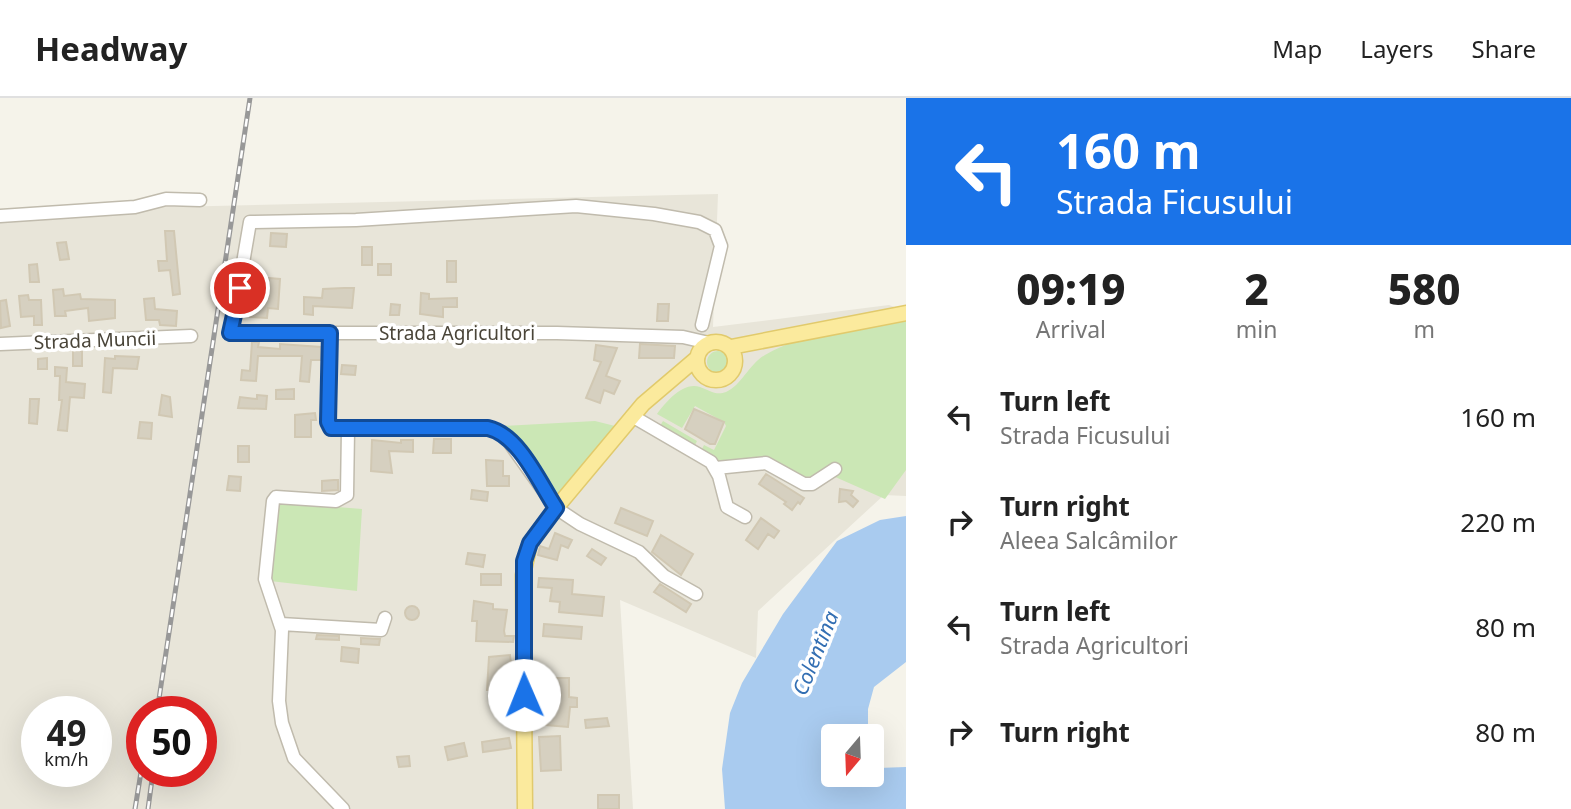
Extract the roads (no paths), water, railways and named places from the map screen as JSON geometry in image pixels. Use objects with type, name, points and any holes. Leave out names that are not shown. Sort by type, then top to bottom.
[{"type":"main road","points":[[525,809],[523,568],[530,543],[556,508],[632,416],[659,390],[674,380],[702,351],[720,342],[731,347],[906,313]]},
{"type":"main road","points":[[674,380],[703,375],[722,379],[731,373],[736,363],[774,338]]},
{"type":"main road","points":[[731,347],[736,363]]},
{"type":"main road","points":[[702,351],[703,375]]},
{"type":"street","points":[[0,216],[135,208],[166,199],[200,201]]},
{"type":"street","name":"Strada Agricultori","points":[[702,325],[721,246],[715,230],[699,222],[654,214],[566,206],[356,220],[250,222],[230,333],[482,332],[683,337],[702,351]]},
{"type":"street","points":[[330,333],[328,422],[334,429],[495,429],[508,436],[556,508],[580,524],[639,552],[664,576],[695,594]]},
{"type":"street","name":"Strada Muncii","points":[[0,344],[191,336]]},
{"type":"street","points":[[632,416],[704,457],[716,468],[727,507],[745,517]]},
{"type":"street","points":[[342,809],[300,766],[286,741],[279,701],[281,624],[265,579],[273,501],[281,496],[336,501],[347,495],[348,430]]},
{"type":"street","points":[[716,468],[766,463],[804,484],[812,484],[835,469]]},
{"type":"street","points":[[281,624],[381,630],[385,618]]},
{"type":"water","name":"Colentina","points":[[906,516],[906,662],[874,687],[868,709],[868,724],[821,724],[821,788],[884,788],[884,768],[906,767],[906,809],[725,809],[722,769],[730,713],[742,683],[783,614],[837,541],[880,520]]},
{"type":"railway","points":[[159,696],[250,98]]},
{"type":"railway","points":[[135,809],[139,787]]},
{"type":"railway","points":[[148,809],[151,787]]}]
